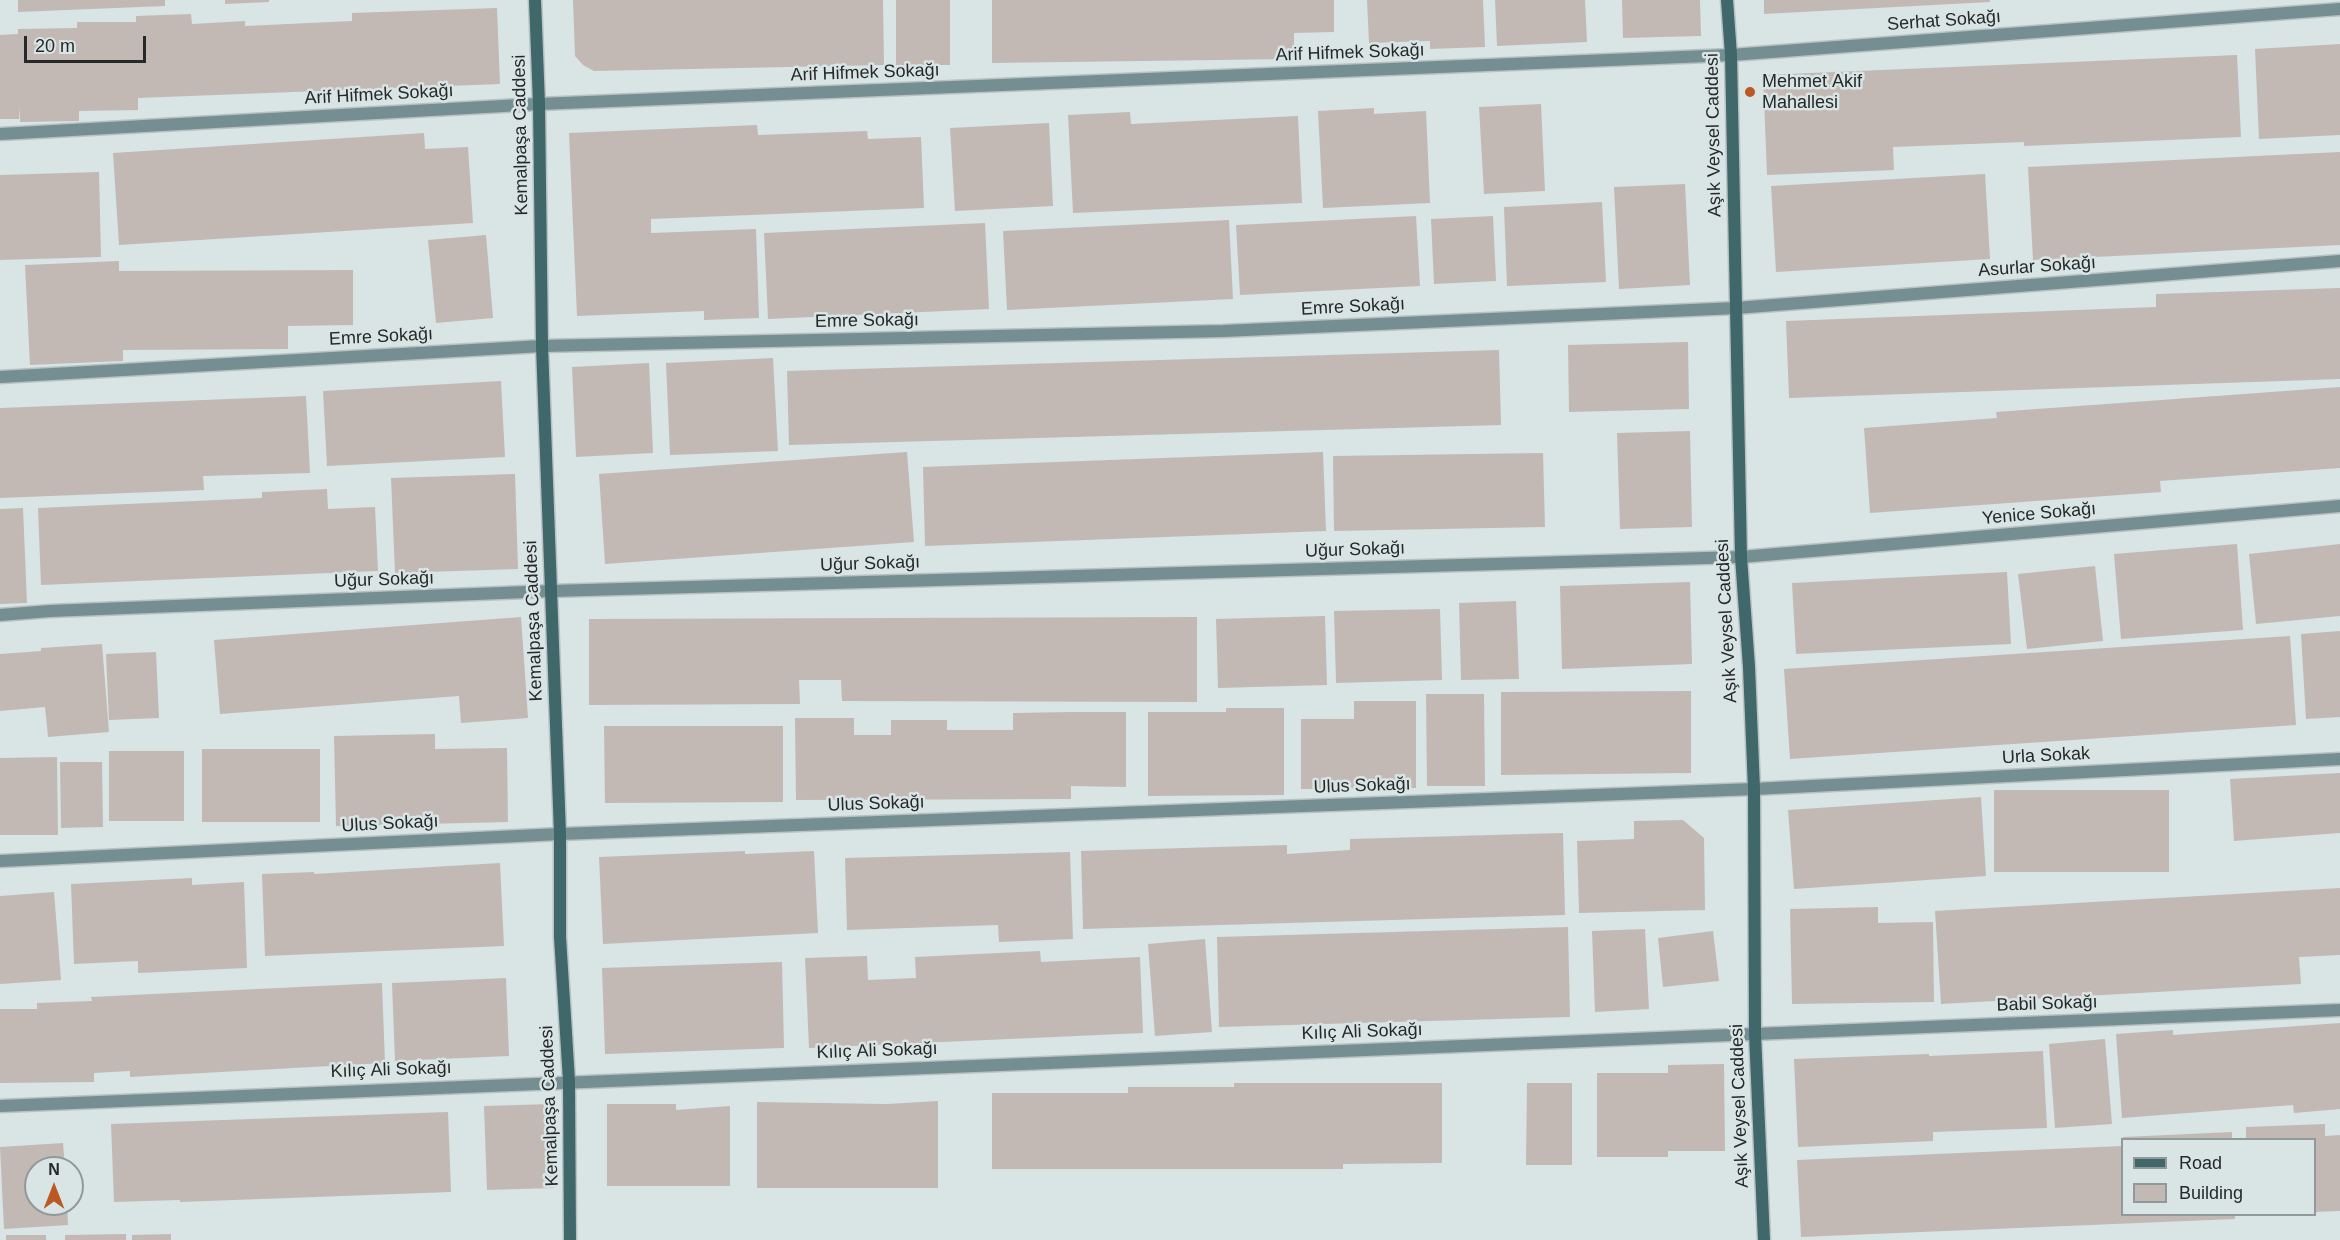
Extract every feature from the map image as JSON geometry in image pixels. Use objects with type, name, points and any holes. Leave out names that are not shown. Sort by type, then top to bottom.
[{"type":"main road","name":"Kemalpaşa Caddesi","points":[[535,0],[539,104],[542,346],[560,834],[560,937],[569,1081],[570,1240]]},
{"type":"main road","name":"Aşık Veysel Caddesi","points":[[1727,0],[1731,55],[1741,557],[1749,667],[1754,789],[1755,1034],[1764,1240]]},
{"type":"street","name":"Serhat Sokağı","points":[[1731,55],[2340,9]]},
{"type":"street","name":"Arif Hifmek Sokağı","points":[[0,134],[539,104],[1731,55]]},
{"type":"street","name":"Asurlar Sokağı","points":[[1736,308],[2340,261]]},
{"type":"street","name":"Emre Sokağı","points":[[0,377],[542,346],[1224,331],[1736,308]]},
{"type":"street","name":"Yenice Sokağı","points":[[1741,557],[2340,506]]},
{"type":"street","name":"Uğur Sokağı","points":[[0,615],[50,611],[551,591],[1741,557]]},
{"type":"street","name":"Urla Sokak","points":[[1754,789],[2340,759]]},
{"type":"street","name":"Ulus Sokağı","points":[[0,861],[560,834],[1754,789]]},
{"type":"street","name":"Babil Sokağı","points":[[1755,1034],[2340,1010]]},
{"type":"street","name":"Kılıç Ali Sokağı","points":[[0,1106],[1755,1034]]},
{"type":"building","points":[[18,0],[165,0],[165,6],[18,12]]},
{"type":"building","points":[[225,0],[269,0],[269,2],[225,4]]},
{"type":"building","points":[[573,0],[883,0],[884,65],[594,71],[583,65],[575,56]]},
{"type":"building","points":[[896,0],[950,0],[950,65],[896,65]]},
{"type":"building","points":[[992,0],[1334,0],[1334,32],[1294,33],[1294,59],[992,63]]},
{"type":"building","points":[[1367,0],[1483,0],[1485,47],[1430,49],[1430,41],[1369,43]]},
{"type":"building","points":[[1495,0],[1585,0],[1587,42],[1497,46]]},
{"type":"building","points":[[1622,0],[1700,0],[1701,36],[1623,38]]},
{"type":"building","points":[[1764,0],[1990,0],[1990,2],[1764,14]]},
{"type":"building","points":[[497,8],[500,84],[138,98],[138,110],[79,111],[79,121],[20,122],[20,107],[19,119],[0,119],[0,35],[18,34],[18,29],[77,28],[77,22],[136,22],[136,16],[191,14],[192,24],[245,21],[245,26],[352,21],[352,13]]},
{"type":"building","points":[[2340,44],[2340,135],[2259,139],[2255,49]]},
{"type":"building","points":[[2237,55],[2241,137],[2024,146],[2024,142],[1893,147],[1894,170],[1767,175],[1763,75]]},
{"type":"building","points":[[1541,104],[1545,191],[1484,194],[1479,107]]},
{"type":"building","points":[[1374,108],[1374,114],[1426,111],[1430,203],[1323,208],[1318,111]]},
{"type":"building","points":[[1130,112],[1131,124],[1298,116],[1302,203],[1073,213],[1068,115]]},
{"type":"building","points":[[1049,123],[1053,206],[955,211],[950,128]]},
{"type":"building","points":[[757,125],[758,135],[867,131],[868,139],[921,137],[924,208],[651,219],[651,233],[756,229],[759,318],[704,320],[704,311],[577,316],[569,133]]},
{"type":"building","points":[[424,133],[425,149],[468,147],[473,223],[119,245],[113,153]]},
{"type":"building","points":[[2340,152],[2340,245],[2033,260],[2028,167]]},
{"type":"building","points":[[99,172],[101,257],[0,260],[0,175]]},
{"type":"building","points":[[1985,174],[1990,259],[1776,272],[1771,186]]},
{"type":"building","points":[[1685,184],[1690,285],[1619,289],[1614,187]]},
{"type":"building","points":[[1602,202],[1606,282],[1507,286],[1504,207]]},
{"type":"building","points":[[1416,216],[1420,286],[1240,295],[1236,225]]},
{"type":"building","points":[[1493,216],[1496,281],[1434,284],[1431,219]]},
{"type":"building","points":[[1229,220],[1233,299],[1007,310],[1003,231]]},
{"type":"building","points":[[985,223],[989,309],[768,319],[764,233]]},
{"type":"building","points":[[486,235],[493,318],[436,323],[428,240]]},
{"type":"building","points":[[119,261],[119,271],[353,270],[353,325],[288,326],[288,349],[123,350],[123,361],[30,365],[25,265]]},
{"type":"building","points":[[2340,288],[2340,379],[1789,398],[1786,321],[2156,307],[2156,294]]},
{"type":"building","points":[[1688,342],[1689,409],[1569,412],[1568,345]]},
{"type":"building","points":[[1499,350],[1501,425],[789,445],[787,371]]},
{"type":"building","points":[[773,358],[778,451],[670,455],[666,363]]},
{"type":"building","points":[[649,363],[653,453],[576,457],[572,367]]},
{"type":"building","points":[[501,381],[505,457],[327,466],[323,391]]},
{"type":"building","points":[[2340,387],[2340,468],[2160,481],[2161,492],[1870,513],[1864,428],[1997,418],[1996,412]]},
{"type":"building","points":[[306,396],[310,473],[203,476],[204,490],[0,498],[0,408]]},
{"type":"building","points":[[1690,431],[1692,527],[1620,529],[1617,433]]},
{"type":"building","points":[[907,452],[914,542],[605,564],[599,474]]},
{"type":"building","points":[[1323,452],[1326,531],[925,546],[923,467]]},
{"type":"building","points":[[1543,453],[1545,527],[1334,531],[1333,456]]},
{"type":"building","points":[[515,474],[518,569],[395,573],[391,478]]},
{"type":"building","points":[[327,489],[328,509],[375,507],[378,571],[41,585],[38,508],[262,498],[262,492]]},
{"type":"building","points":[[23,508],[27,603],[0,604],[0,509]]},
{"type":"building","points":[[2237,544],[2243,630],[2121,639],[2114,554]]},
{"type":"building","points":[[2340,544],[2340,616],[2256,624],[2249,554]]},
{"type":"building","points":[[2095,566],[2103,641],[2027,649],[2018,574]]},
{"type":"building","points":[[2007,572],[2011,644],[1796,654],[1792,583]]},
{"type":"building","points":[[1690,582],[1692,664],[1562,669],[1560,586]]},
{"type":"building","points":[[1516,601],[1519,679],[1461,680],[1459,603]]},
{"type":"building","points":[[1440,609],[1442,680],[1336,683],[1334,611]]},
{"type":"building","points":[[1325,616],[1327,685],[1218,688],[1216,619]]},
{"type":"building","points":[[521,617],[528,718],[461,723],[459,696],[220,714],[214,640]]},
{"type":"building","points":[[1197,617],[1197,702],[842,701],[841,680],[799,680],[800,704],[589,705],[589,619]]},
{"type":"building","points":[[2340,631],[2340,717],[2306,719],[2301,634]]},
{"type":"building","points":[[2290,636],[2296,725],[1790,759],[1784,669]]},
{"type":"building","points":[[102,644],[109,732],[48,737],[45,707],[0,711],[0,654],[41,651],[41,648]]},
{"type":"building","points":[[156,652],[159,718],[109,720],[106,654]]},
{"type":"building","points":[[1691,691],[1691,773],[1501,775],[1501,692]]},
{"type":"building","points":[[1426,694],[1484,694],[1485,786],[1427,786]]},
{"type":"building","points":[[1354,701],[1416,701],[1416,788],[1301,789],[1301,719],[1354,719]]},
{"type":"building","points":[[1226,708],[1284,708],[1284,795],[1148,796],[1148,712],[1226,712]]},
{"type":"building","points":[[1126,712],[1126,787],[1071,786],[1071,799],[796,800],[795,718],[854,718],[854,735],[891,735],[891,720],[947,720],[947,730],[1013,730],[1013,713]]},
{"type":"building","points":[[604,726],[783,726],[783,802],[605,803]]},
{"type":"building","points":[[435,734],[435,749],[507,748],[508,822],[336,826],[334,736]]},
{"type":"building","points":[[202,749],[320,749],[320,822],[202,822]]},
{"type":"building","points":[[109,751],[184,751],[184,821],[109,821]]},
{"type":"building","points":[[57,757],[58,835],[0,835],[0,758]]},
{"type":"building","points":[[60,762],[102,762],[103,827],[61,828]]},
{"type":"building","points":[[2340,773],[2340,833],[2234,841],[2230,779]]},
{"type":"building","points":[[1994,790],[2169,790],[2169,872],[1994,872]]},
{"type":"building","points":[[1981,797],[1986,876],[1794,889],[1788,810]]},
{"type":"building","points":[[1683,820],[1704,838],[1705,910],[1579,913],[1577,841],[1634,839],[1634,821]]},
{"type":"building","points":[[1563,833],[1565,915],[1083,929],[1081,851],[1287,845],[1287,854],[1350,850],[1350,839]]},
{"type":"building","points":[[745,851],[745,854],[814,851],[818,933],[603,944],[599,857]]},
{"type":"building","points":[[1070,852],[1073,939],[999,942],[998,925],[847,930],[845,858]]},
{"type":"building","points":[[500,863],[504,946],[265,956],[262,874],[314,872],[314,874]]},
{"type":"building","points":[[192,878],[192,885],[244,882],[247,968],[138,973],[138,961],[74,964],[71,884]]},
{"type":"building","points":[[2340,888],[2340,955],[2299,957],[2301,984],[1941,1004],[1935,911]]},
{"type":"building","points":[[54,892],[61,980],[0,984],[0,896]]},
{"type":"building","points":[[1878,907],[1878,923],[1933,922],[1934,1002],[1792,1004],[1790,909]]},
{"type":"building","points":[[1568,927],[1570,1017],[1219,1027],[1217,937]]},
{"type":"building","points":[[1645,929],[1649,1009],[1595,1012],[1592,931]]},
{"type":"building","points":[[1713,931],[1719,981],[1663,987],[1658,938]]},
{"type":"building","points":[[1205,939],[1212,1032],[1155,1036],[1148,944]]},
{"type":"building","points":[[1040,951],[1041,962],[1140,957],[1143,1033],[809,1048],[805,958],[867,956],[868,980],[916,978],[915,957]]},
{"type":"building","points":[[782,962],[784,1048],[605,1054],[602,968]]},
{"type":"building","points":[[506,978],[509,1056],[395,1061],[392,983]]},
{"type":"building","points":[[382,983],[385,1063],[130,1077],[130,1071],[94,1073],[94,1082],[0,1083],[0,1009],[37,1009],[37,1003],[92,1001],[91,997]]},
{"type":"building","points":[[2340,1023],[2340,1109],[2294,1113],[2293,1105],[2122,1118],[2116,1034],[2173,1030],[2173,1035]]},
{"type":"building","points":[[2105,1039],[2112,1124],[2055,1128],[2049,1044]]},
{"type":"building","points":[[2043,1051],[2047,1128],[1933,1132],[1933,1141],[1798,1147],[1794,1059]]},
{"type":"building","points":[[1724,1064],[1725,1151],[1668,1151],[1668,1157],[1597,1157],[1597,1073],[1668,1073],[1668,1065]]},
{"type":"building","points":[[1234,1083],[1442,1083],[1442,1163],[1343,1164],[1343,1169],[992,1169],[992,1093],[1128,1093],[1128,1087],[1234,1087]]},
{"type":"building","points":[[1527,1083],[1572,1083],[1572,1165],[1526,1165]]},
{"type":"building","points":[[938,1101],[938,1188],[757,1188],[757,1102],[887,1104]]},
{"type":"building","points":[[551,1104],[554,1188],[487,1190],[484,1106]]},
{"type":"building","points":[[607,1104],[676,1104],[676,1110],[730,1106],[730,1186],[607,1186]]},
{"type":"building","points":[[448,1112],[451,1192],[180,1202],[180,1200],[114,1202],[111,1124]]},
{"type":"building","points":[[2325,1124],[2325,1136],[2340,1135],[2340,1211],[2316,1212],[2316,1138],[2246,1138],[2246,1127]]},
{"type":"building","points":[[2232,1132],[2232,1138],[2123,1137]]},
{"type":"building","points":[[63,1143],[64,1156],[24,1156],[24,1216],[68,1216],[68,1225],[4,1229],[0,1147]]},
{"type":"building","points":[[2121,1146],[2121,1216],[2235,1216],[2235,1219],[1801,1237],[1797,1160]]},
{"type":"building","points":[[126,1234],[126,1240],[65,1240],[65,1235]]},
{"type":"building","points":[[171,1234],[171,1240],[132,1240],[132,1235]]},
{"type":"building","points":[[6,1235],[46,1235],[46,1240],[6,1240]]},
{"type":"place","name":"Mehmet Akif Mahallesi","points":[[1750,92]]}]
